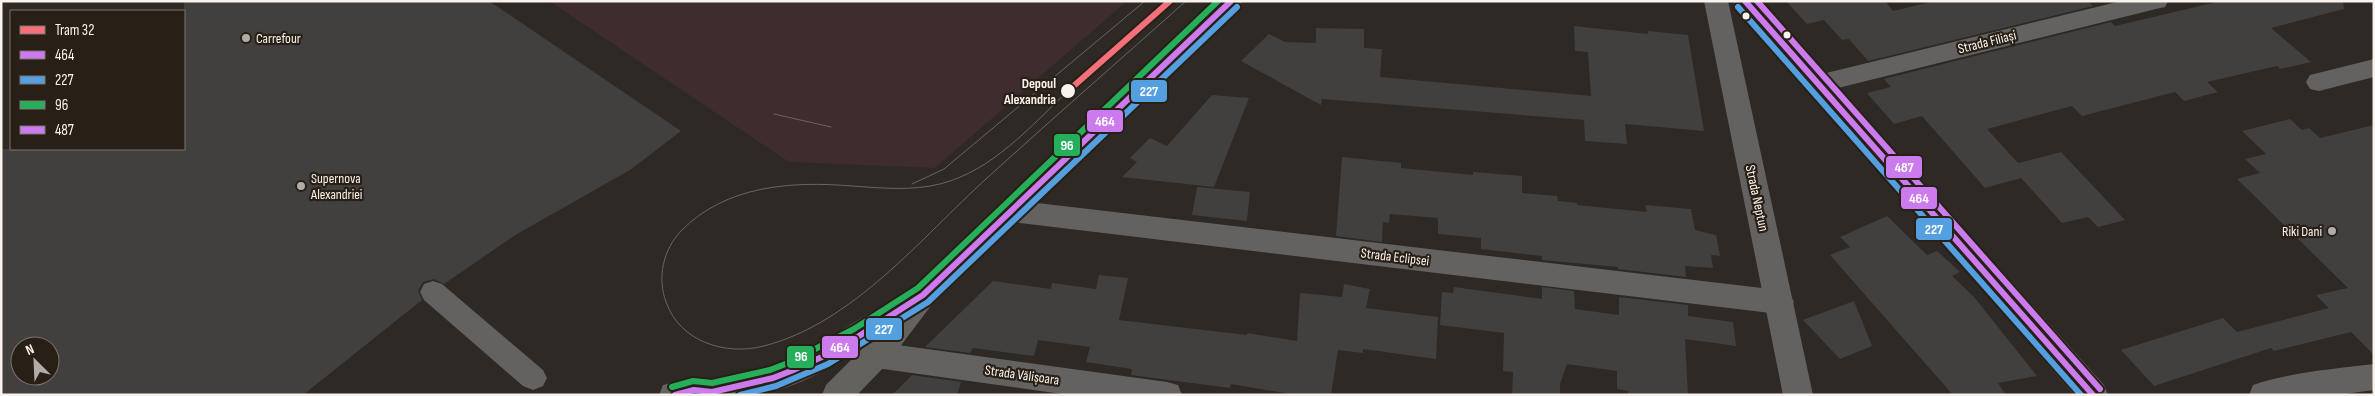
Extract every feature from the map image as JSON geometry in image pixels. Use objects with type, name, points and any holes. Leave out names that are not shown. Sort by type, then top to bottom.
[{"type":"main road","points":[[837,395],[876,355],[923,295],[1231,1]]},
{"type":"main road","points":[[1745,1],[2094,395]]},
{"type":"main road","points":[[674,395],[694,390],[714,393],[773,378],[824,356],[923,295]]},
{"type":"street","name":"Strada Neptun","points":[[1716,1],[1798,395]]},
{"type":"street","name":"Strada Filiași","points":[[1818,84],[2156,1]]},
{"type":"street","points":[[2319,82],[2374,68]]},
{"type":"street","name":"Strada Eclipsei","points":[[1011,211],[1779,302]]},
{"type":"street","points":[[433,292],[533,378]]},
{"type":"street","name":"Strada Vălișoara","points":[[876,355],[1167,395]]},
{"type":"street","points":[[2264,395],[2325,382],[2374,377]]},
{"type":"shaded area","name":"Depoul Alexandria","points":[[549,1],[1127,1],[935,168],[789,162]]},
{"type":"building","name":"Supernova Alexandriei","points":[[184,1],[489,1],[681,131],[630,170],[517,234],[444,284],[434,279],[423,282],[418,291],[422,300],[303,395],[1,395],[1,149],[185,150]]},
{"type":"building","points":[[1786,1],[1885,1],[1893,11],[1935,1],[2088,1],[2093,6],[1868,61],[1849,39],[1842,40],[1824,20],[1807,24]]},
{"type":"building","points":[[2221,1],[2343,1],[2344,9],[2271,28],[2311,62],[2280,69],[2277,66],[2207,82],[2218,92],[2184,101],[2175,92],[2082,116],[2072,106],[1987,129],[2018,163],[2061,152],[2125,220],[2098,227],[2088,217],[2062,223],[2021,178],[1985,188],[1922,116],[1894,124],[1867,93],[1891,87],[1884,79],[2111,22],[2115,26]]},
{"type":"building","points":[[1574,26],[1648,34],[1648,31],[1688,35],[1704,131],[1625,124],[1627,144],[1585,141],[1584,120],[1322,99],[1321,105],[1241,61],[1269,34],[1285,42],[1316,43],[1316,28],[1364,29],[1364,48],[1382,49],[1380,77],[1591,96],[1588,52],[1575,51]]},
{"type":"building","points":[[1212,95],[1249,98],[1214,187],[1122,177],[1137,162],[1130,158],[1150,138],[1167,146]]},
{"type":"building","name":"Riki Dani","points":[[2290,119],[2302,130],[2309,128],[2320,138],[2374,125],[2374,355],[2351,332],[2274,351],[2271,348],[2154,386],[2121,350],[2223,318],[2237,332],[2329,308],[2316,295],[2348,288],[2237,179],[2260,173],[2245,159],[2266,154],[2242,131]]},
{"type":"building","points":[[1342,157],[1401,163],[1401,168],[1473,175],[1473,172],[1522,176],[1522,193],[1557,196],[1558,201],[1577,203],[1577,205],[1647,212],[1645,205],[1691,209],[1695,230],[1716,235],[1720,256],[1711,255],[1713,268],[1685,266],[1686,277],[1618,269],[1618,267],[1542,260],[1542,256],[1481,249],[1481,238],[1438,234],[1438,218],[1390,214],[1389,223],[1383,222],[1382,242],[1336,236]]},
{"type":"building","points":[[1197,187],[1250,192],[1247,221],[1192,215]]},
{"type":"building","points":[[1887,216],[1927,255],[1937,251],[1960,272],[1952,276],[1974,297],[2037,376],[1998,383],[2006,395],[1953,395],[1830,255],[1850,247],[1840,237]]},
{"type":"building","points":[[1099,275],[1128,278],[1119,320],[1247,335],[1247,333],[1297,341],[1300,293],[1342,297],[1344,284],[1370,289],[1366,308],[1438,317],[1436,359],[1363,349],[1363,353],[1338,350],[1331,395],[1296,395],[1231,384],[1230,388],[1131,375],[1132,369],[1086,362],[1090,347],[1038,340],[1034,356],[973,348],[970,353],[925,347],[993,281],[1051,289],[1052,283],[1096,289]]},
{"type":"building","points":[[1454,287],[1542,299],[1542,287],[1574,291],[1575,309],[1619,315],[1619,297],[1688,305],[1688,316],[1733,322],[1736,346],[1685,339],[1688,395],[1628,395],[1628,391],[1617,389],[1617,371],[1567,364],[1560,384],[1560,395],[1512,395],[1513,372],[1503,371],[1504,333],[1440,325],[1442,292],[1453,293]]},
{"type":"building","points":[[1854,301],[1872,346],[1840,359],[1803,320]]},
{"type":"building","points":[[912,375],[961,382],[957,395],[892,395]]},
{"type":"tram line","points":[[912,184],[944,169],[1145,1]]},
{"type":"tram line","name":"32","points":[[1068,91],[1170,1]]},
{"type":"tram line","points":[[1068,91],[1010,146],[977,169],[959,178],[919,188],[874,188],[806,184],[783,186],[739,195],[718,204],[699,216],[681,231],[666,255],[662,274],[663,293],[673,316],[682,327],[706,343],[735,349],[764,346],[796,335],[827,318],[856,299],[884,276],[987,178],[1186,1]]},
{"type":"tram line","points":[[774,114],[831,127]]},
{"type":"transit line","name":"96","points":[[672,387],[693,381],[712,383],[770,370],[788,363],[854,329],[918,288],[1218,1]]},
{"type":"transit line","name":"464","points":[[675,395],[694,390],[712,392],[773,378],[791,371],[824,356],[859,336],[923,295],[1231,1]]},
{"type":"transit line","name":"464","points":[[1745,1],[2093,395]]},
{"type":"transit line","name":"487","points":[[1757,1],[2100,389]]},
{"type":"transit line","name":"227","points":[[740,395],[776,386],[828,364],[928,302],[1237,7]]},
{"type":"transit line","name":"227","points":[[1738,7],[2081,395]]},
{"type":"place","name":"Carrefour","points":[[246,38]]},
{"type":"place","name":"Depoul Alexandria","points":[[1068,91]]},
{"type":"place","name":"Supernova Alexandriei","points":[[301,186]]},
{"type":"place","name":"Riki Dani","points":[[2332,231]]}]
